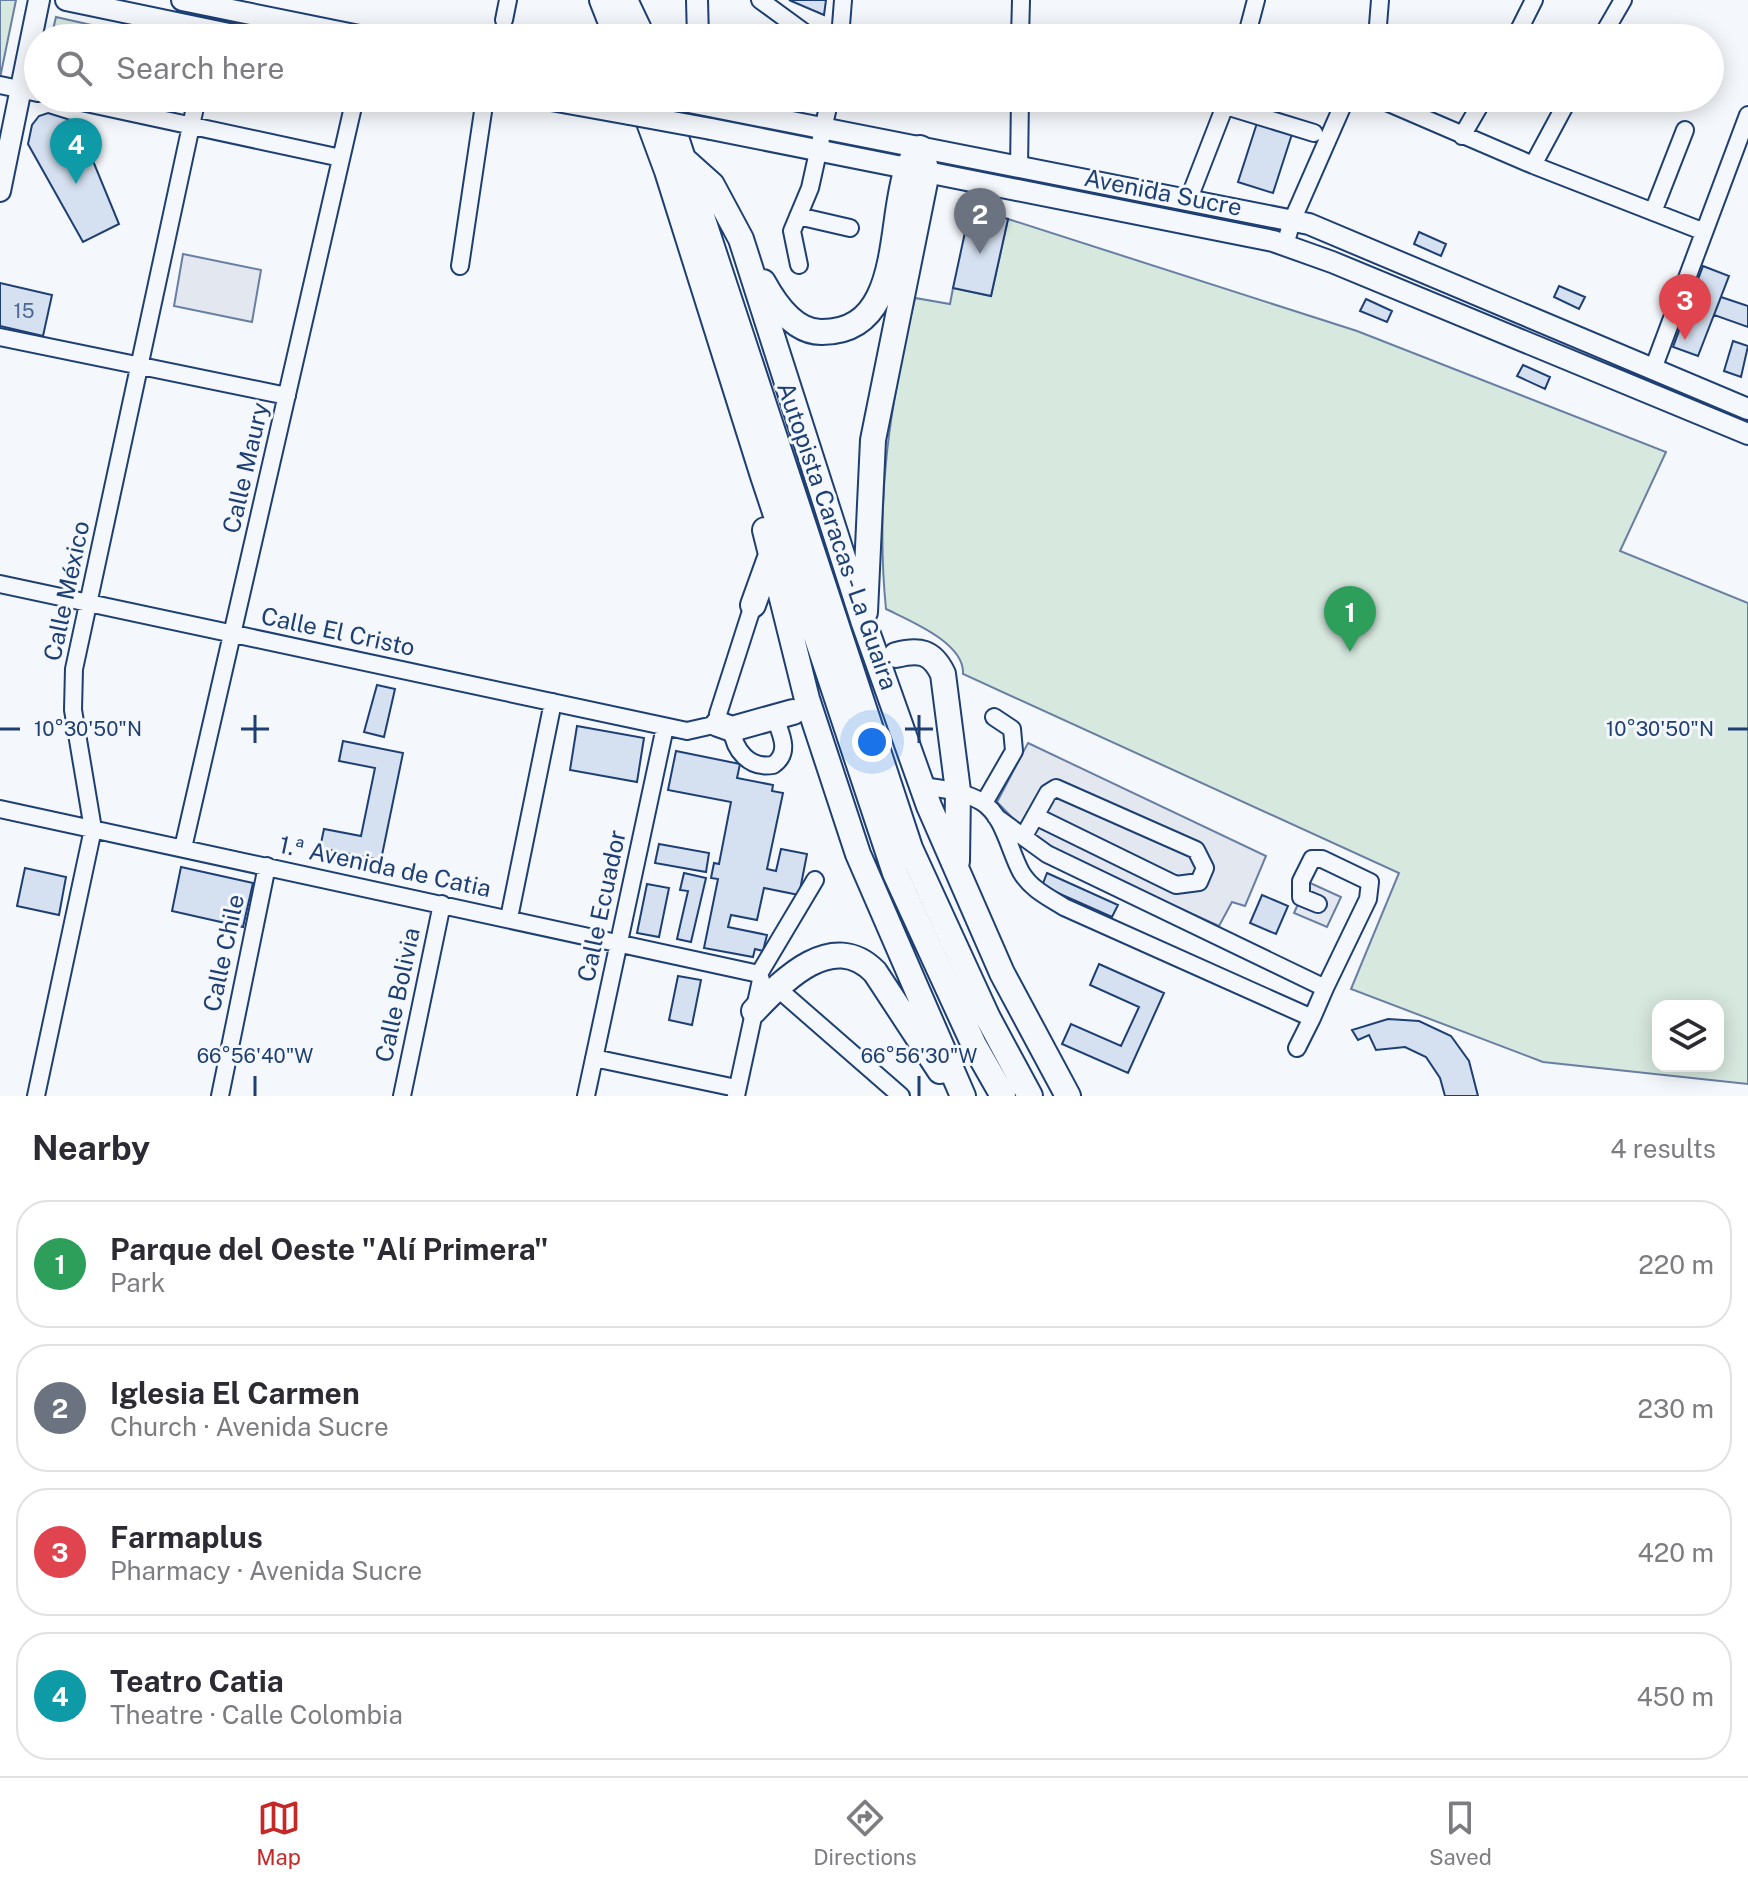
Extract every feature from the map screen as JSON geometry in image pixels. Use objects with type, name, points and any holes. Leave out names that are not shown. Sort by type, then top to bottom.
[{"type":"highway","points":[[602,0],[611,24]]},
{"type":"highway","points":[[625,0],[636,24]]},
{"type":"highway","points":[[639,0],[642,24]]},
{"type":"highway","name":"Autopista Caracas - La Guaira","points":[[638,112],[674,164],[817,568],[910,848],[988,1018],[1030,1096]]},
{"type":"highway","name":"Autopista Caracas - La Guaira","points":[[680,112],[674,164],[763,476],[895,873],[974,1045],[1003,1096]]},
{"type":"highway","points":[[741,239],[768,290],[793,321],[813,332],[843,330],[858,323],[883,291],[918,162]]},
{"type":"highway","points":[[868,632],[873,440],[918,162]]},
{"type":"highway","name":"Autopista Caracas - La Guaira","points":[[674,164],[712,185],[741,239],[868,632],[922,786],[1002,973],[1068,1096]]},
{"type":"highway","name":"Autopista Caracas - La Guaira","points":[[763,476],[759,506],[807,699],[858,854],[960,1096]]},
{"type":"highway","points":[[772,552],[753,605],[773,602],[782,606]]},
{"type":"highway","points":[[817,568],[868,632]]},
{"type":"highway","points":[[896,655],[912,651],[926,653],[936,659],[943,674],[958,791],[957,871]]},
{"type":"highway","points":[[725,726],[784,715]]},
{"type":"highway","points":[[754,1011],[767,980],[826,958],[850,956],[864,962],[960,1096]]},
{"type":"main road","points":[[37,24],[39,0]]},
{"type":"main road","points":[[66,0],[170,24]]},
{"type":"main road","points":[[182,0],[300,24]]},
{"type":"main road","points":[[698,24],[699,3]]},
{"type":"main road","points":[[0,191],[24,111]]},
{"type":"main road","name":"Avenida Sucre","points":[[654,112],[711,129],[821,150],[918,162],[1019,168],[1292,221],[1345,236],[1748,409]]},
{"type":"main road","name":"Avenida Sucre","points":[[743,112],[825,128],[918,162],[1285,245],[1748,434]]},
{"type":"street","points":[[504,20],[508,0]]},
{"type":"street","points":[[760,0],[793,24]]},
{"type":"street","points":[[841,24],[843,0]]},
{"type":"street","points":[[1020,24],[1021,0]]},
{"type":"street","points":[[1250,24],[1256,0]]},
{"type":"street","points":[[1378,24],[1380,0]]},
{"type":"street","points":[[1522,24],[1534,0]]},
{"type":"street","points":[[1609,24],[1623,0]]},
{"type":"street","points":[[0,85],[24,90]]},
{"type":"street","points":[[129,112],[341,158]]},
{"type":"street","name":"Calle México","points":[[36,1096],[93,829],[72,688],[193,112]]},
{"type":"street","name":"Calle Maury","points":[[183,848],[352,112]]},
{"type":"street","points":[[460,266],[483,112]]},
{"type":"street","points":[[799,265],[792,231],[821,150],[828,112]]},
{"type":"street","points":[[1019,168],[1020,112]]},
{"type":"street","points":[[1188,201],[1223,112]]},
{"type":"street","points":[[1255,112],[1314,133]]},
{"type":"street","points":[[1285,245],[1292,221],[1340,112]]},
{"type":"street","points":[[1410,112],[1533,165],[1702,231]]},
{"type":"street","points":[[1462,136],[1476,112]]},
{"type":"street","points":[[1533,165],[1561,112]]},
{"type":"street","points":[[1653,369],[1702,231],[1745,132],[1748,115]]},
{"type":"street","points":[[1653,212],[1685,130]]},
{"type":"street","points":[[798,216],[850,228]]},
{"type":"street","points":[[0,337],[287,396]]},
{"type":"street","name":"Calle El Cristo","points":[[0,584],[665,727],[687,731],[725,726]]},
{"type":"street","points":[[753,605],[718,714],[746,759],[757,764],[773,765],[781,759],[784,746],[784,715]]},
{"type":"street","points":[[509,918],[553,702]]},
{"type":"street","points":[[984,803],[1014,751],[1012,729],[994,717]]},
{"type":"street","name":"Calle Ecuador","points":[[586,1096],[665,727]]},
{"type":"street","points":[[922,786],[958,791],[984,803],[996,817],[1047,854],[1325,988]]},
{"type":"street","points":[[1024,836],[1035,816],[1048,793],[1056,788],[1196,850],[1205,868],[1199,882],[1176,885],[1035,816]]},
{"type":"street","name":"1.ª Avenida de Catia","points":[[0,809],[619,942],[767,980]]},
{"type":"street","points":[[996,817],[1022,874],[1037,891],[1064,907],[1312,1018]]},
{"type":"street","points":[[1297,1048],[1368,899],[1370,882],[1322,859],[1312,859],[1300,889],[1301,897],[1318,904]]},
{"type":"street","name":"Calle Chile","points":[[220,1096],[267,866]]},
{"type":"street","points":[[815,880],[767,980],[901,1096]]},
{"type":"street","name":"Calle Bolivia","points":[[402,1096],[442,904]]},
{"type":"street","points":[[594,1058],[735,1093],[754,1011]]},
{"type":"shaded area","points":[[0,0],[16,0],[0,78]]},
{"type":"shaded area","points":[[56,17],[87,24],[54,24]]},
{"type":"shaded area","points":[[1008,219],[1357,331],[1666,452],[1620,551],[1748,603],[1748,1084],[1543,1062],[1351,989],[1399,873],[963,674],[955,652],[946,643],[886,609],[882,529],[884,490],[898,376],[915,298],[950,304],[953,288],[991,296]]},
{"type":"shaded area","points":[[183,254],[261,270],[252,322],[174,306]]},
{"type":"shaded area","points":[[1028,743],[1266,856],[1245,906],[1232,902],[1219,926],[1082,864],[1026,832],[997,802]]},
{"type":"shaded area","points":[[1308,882],[1341,897],[1327,927],[1294,913]]},
{"type":"building","points":[[789,0],[826,0],[824,15]]},
{"type":"building","points":[[48,113],[77,122],[119,224],[83,242],[28,144],[32,125],[39,116]]},
{"type":"building","points":[[1258,120],[1293,131],[1273,193],[1238,182]]},
{"type":"building","points":[[970,209],[1008,219],[991,296],[953,288]]},
{"type":"building","points":[[1419,232],[1446,244],[1441,256],[1414,244]]},
{"type":"building","points":[[1703,266],[1729,276],[1698,356],[1673,347]]},
{"type":"building","points":[[0,283],[52,295],[43,336],[0,326]]},
{"type":"building","points":[[1559,286],[1585,297],[1579,309],[1554,297]]},
{"type":"building","points":[[1721,297],[1748,306],[1748,327],[1714,315]]},
{"type":"building","points":[[1366,299],[1392,311],[1387,322],[1360,311]]},
{"type":"building","points":[[1733,341],[1748,346],[1741,377],[1724,371]]},
{"type":"building","points":[[1523,365],[1550,377],[1545,389],[1517,376]]},
{"type":"building","points":[[377,685],[395,689],[384,737],[364,732]]},
{"type":"building","points":[[577,726],[644,738],[637,782],[570,770]]},
{"type":"building","points":[[343,741],[403,753],[381,860],[320,848],[324,829],[361,836],[375,768],[339,761]]},
{"type":"building","points":[[676,751],[740,764],[737,778],[773,785],[772,791],[783,793],[767,869],[776,871],[781,849],[807,854],[799,895],[764,888],[757,920],[731,915],[728,927],[767,935],[763,951],[755,949],[753,957],[704,948],[718,879],[711,878],[714,863],[719,864],[731,802],[668,790]]},
{"type":"building","points":[[659,844],[709,853],[706,872],[655,863]]},
{"type":"building","points":[[181,867],[253,883],[243,927],[172,911]]},
{"type":"building","points":[[25,868],[66,877],[59,915],[17,906]]},
{"type":"building","points":[[684,873],[706,878],[691,942],[677,939],[688,891],[680,890]]},
{"type":"building","points":[[1047,873],[1118,905],[1112,917],[1042,886]]},
{"type":"building","points":[[647,884],[669,888],[659,937],[637,933]]},
{"type":"building","points":[[1262,895],[1288,906],[1276,934],[1250,923]]},
{"type":"building","points":[[1099,964],[1164,993],[1128,1073],[1062,1044],[1071,1024],[1121,1046],[1139,1007],[1090,985]]},
{"type":"building","points":[[678,976],[701,980],[692,1025],[669,1020]]},
{"type":"building","points":[[1388,1019],[1419,1021],[1451,1036],[1469,1061],[1478,1096],[1445,1096],[1440,1078],[1426,1057],[1405,1047],[1376,1050],[1369,1035],[1358,1040],[1352,1030]]},
{"type":"place","name":"Teatro Catia","points":[[76,184]]},
{"type":"place","name":"Iglesia El Carmen","points":[[980,254]]},
{"type":"place","name":"Farmaplus","points":[[1685,340]]},
{"type":"place","name":"Parque del Oeste \"Alí Primera\"","points":[[1350,652]]}]
